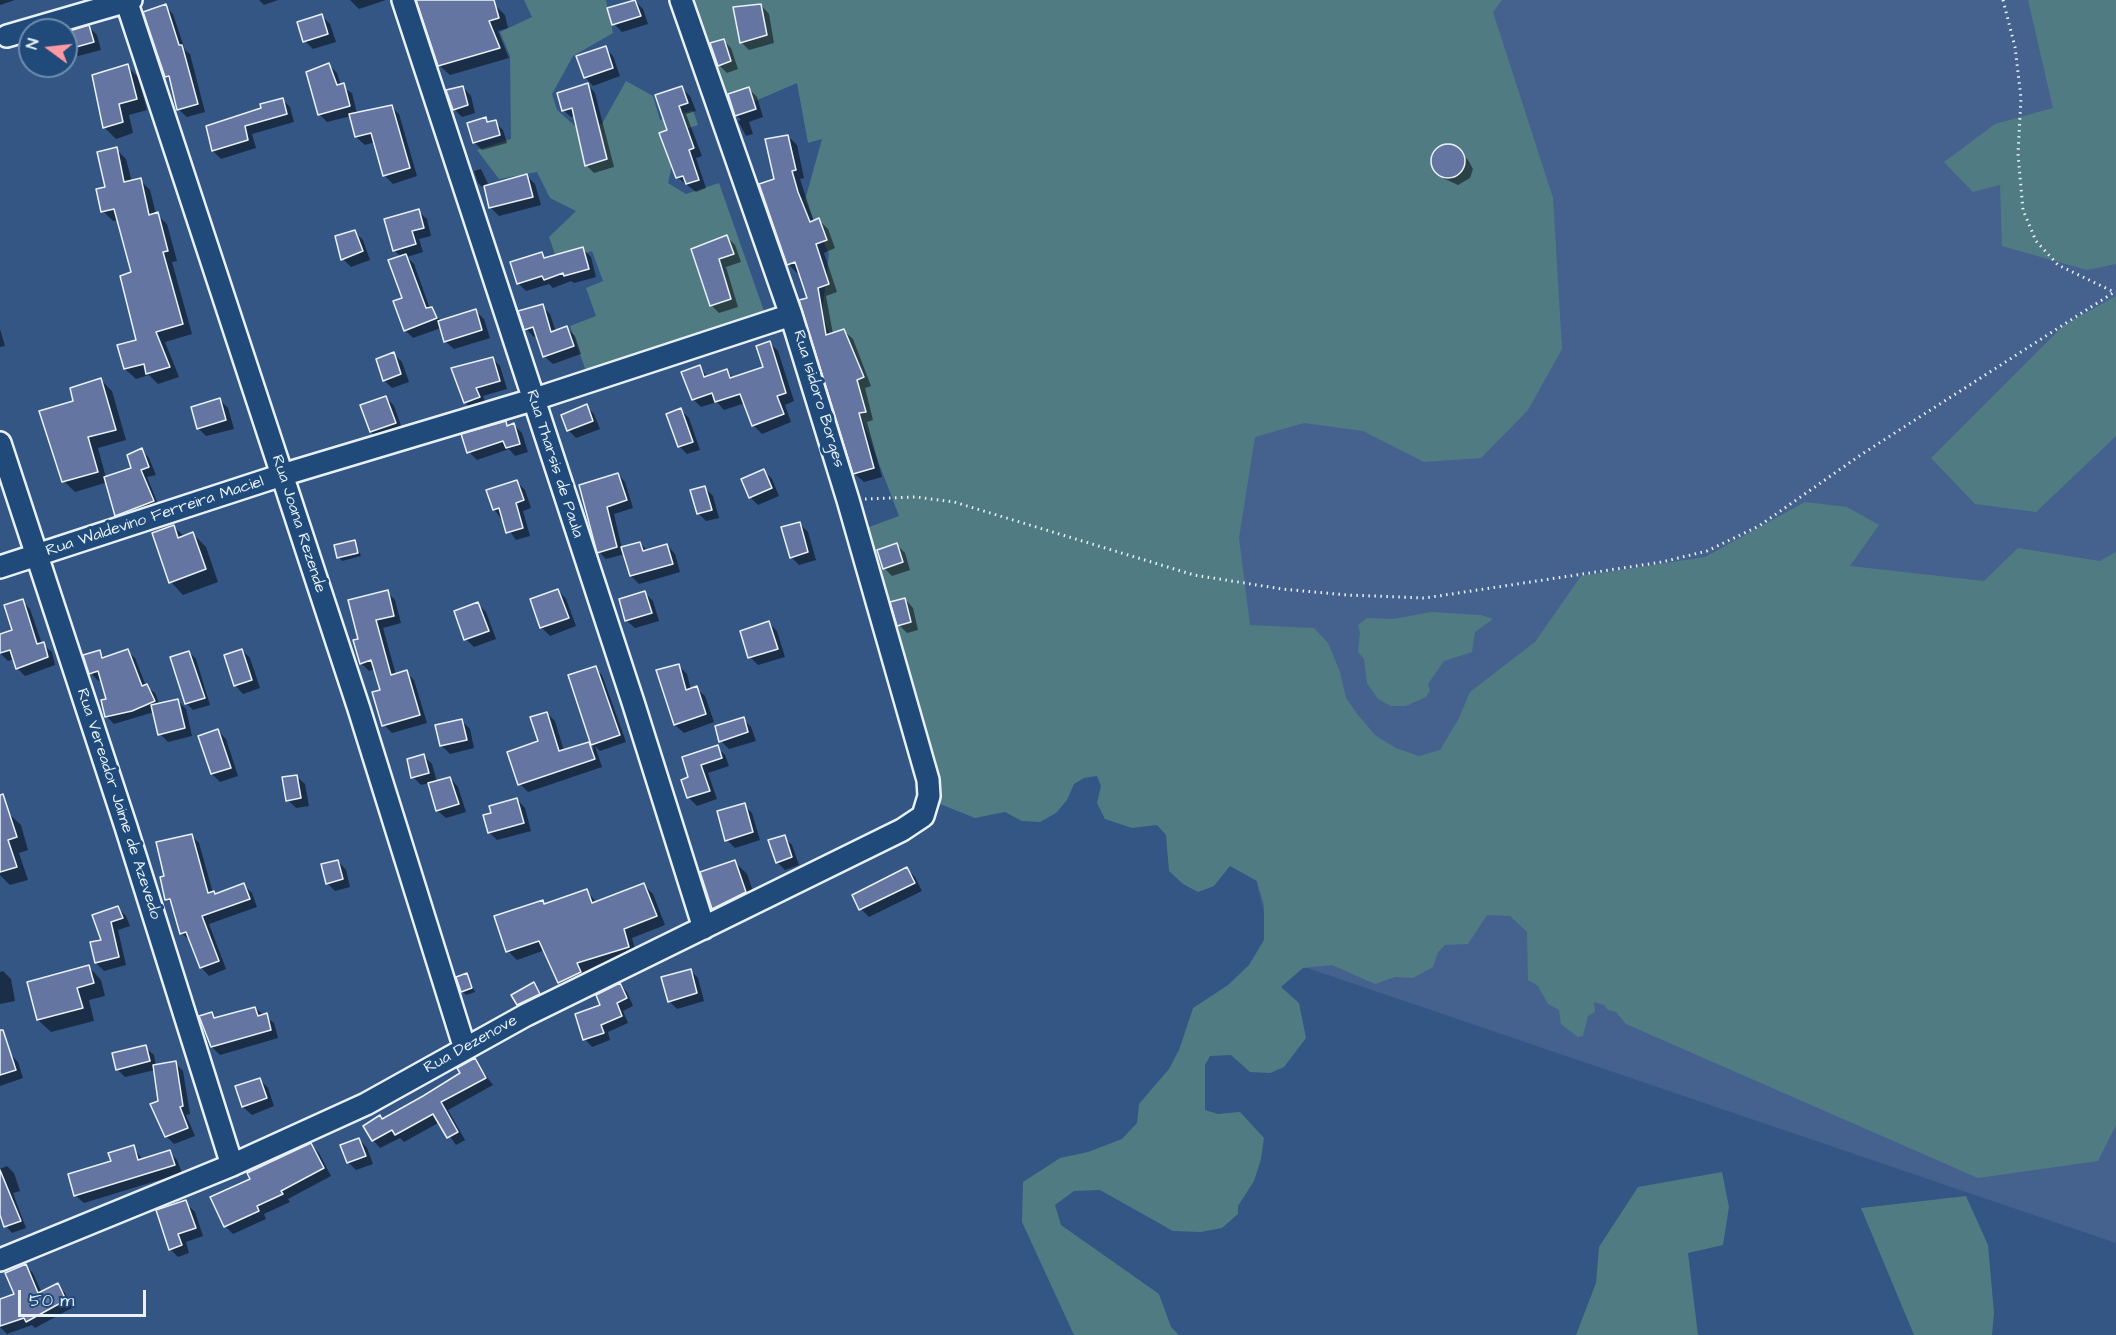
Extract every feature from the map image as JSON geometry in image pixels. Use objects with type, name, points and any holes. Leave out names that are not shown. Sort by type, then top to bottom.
[{"type":"street","points":[[7,36],[128,0]]},
{"type":"street","name":"Rua Joana Rezende","points":[[128,0],[465,1049]]},
{"type":"street","name":"Rua Tharsis de Paula","points":[[403,0],[532,400],[633,702],[704,928]]},
{"type":"street","name":"Rua Isidoro Borges","points":[[681,0],[792,315],[849,500],[928,780],[927,806]]},
{"type":"street","name":"Rua Waldevino Ferreira Maciel","points":[[0,567],[282,475],[532,400],[792,315]]},
{"type":"street","name":"Rua Vereador Jaime de Azevedo","points":[[0,444],[126,827],[232,1165]]},
{"type":"street","name":"Rua Dezenove","points":[[0,1260],[232,1165],[366,1104],[525,1014],[917,822],[927,806]]},
{"type":"path","points":[[2003,0],[2015,47],[2021,98],[2018,154],[2022,210],[2036,241],[2058,265],[2115,292]]},
{"type":"path","points":[[849,500],[916,497],[954,502],[1194,575],[1282,589],[1347,595],[1425,597],[1662,562],[1707,551],[1759,526],[1862,454],[2115,292]]},
{"type":"shaded area","points":[[1039,0],[2116,0],[2116,1243],[1275,957]]},
{"type":"green space","points":[[524,0],[606,0],[613,33],[573,56],[552,94],[557,110],[576,127],[602,124],[626,81],[653,96],[660,120],[693,110],[698,125],[664,136],[672,165],[668,183],[686,194],[719,183],[764,311],[587,374],[570,326],[596,316],[586,288],[603,281],[592,251],[558,263],[549,237],[576,211],[550,198],[537,172],[499,179],[477,150],[511,139],[510,56],[500,32],[532,17]]},
{"type":"green space","points":[[688,0],[1502,0],[1493,12],[1553,198],[1562,349],[1528,410],[1481,458],[1424,462],[1363,431],[1304,423],[1255,437],[1239,538],[1250,625],[1314,628],[1328,643],[1340,672],[1346,698],[1358,715],[1376,736],[1396,748],[1419,756],[1440,750],[1458,720],[1470,692],[1535,642],[1581,576],[1705,557],[1805,502],[1847,507],[1879,525],[1850,566],[1984,581],[2018,548],[2100,561],[2116,552],[2116,1125],[2098,1161],[1978,1178],[1626,1024],[1616,1012],[1608,1010],[1604,1005],[1594,1002],[1595,1012],[1588,1016],[1583,1036],[1578,1037],[1561,1024],[1559,1010],[1548,1004],[1538,986],[1528,980],[1527,932],[1510,916],[1487,915],[1468,944],[1445,945],[1438,952],[1433,967],[1413,978],[1395,977],[1375,984],[1332,965],[1303,968],[1281,987],[1299,1003],[1306,1038],[1284,1067],[1270,1073],[1250,1072],[1231,1055],[1210,1056],[1205,1065],[1205,1110],[1218,1114],[1240,1112],[1264,1138],[1261,1159],[1254,1181],[1238,1206],[1238,1214],[1222,1228],[1201,1232],[1173,1231],[1100,1190],[1074,1191],[1055,1205],[1061,1225],[1159,1294],[1171,1327],[1179,1335],[1074,1335],[1022,1222],[1023,1182],[1060,1158],[1088,1152],[1122,1139],[1137,1123],[1139,1104],[1169,1069],[1179,1050],[1193,1008],[1228,985],[1249,965],[1264,940],[1264,905],[1257,881],[1230,866],[1214,886],[1198,892],[1183,884],[1169,871],[1166,835],[1157,825],[1132,828],[1105,819],[1097,803],[1101,786],[1097,776],[1084,778],[1074,784],[1067,800],[1056,813],[1040,822],[1022,821],[1005,812],[975,818],[935,802],[861,530],[899,516],[822,314],[829,254],[805,200],[822,139],[808,143],[797,83],[725,114]]},
{"type":"green space","points":[[2028,0],[2116,0],[2116,264],[2087,270],[2002,246],[2000,185],[1973,192],[1944,162],[1995,124],[2053,108]]},
{"type":"green space","points":[[2116,296],[2116,436],[2036,512],[1975,504],[1931,458],[2064,325]]},
{"type":"green space","points":[[1431,612],[1481,615],[1493,619],[1475,632],[1472,652],[1444,661],[1428,684],[1430,691],[1426,697],[1406,706],[1391,706],[1378,699],[1367,683],[1364,659],[1358,652],[1360,633],[1358,625],[1367,618],[1393,619]]},
{"type":"green space","points":[[1722,1172],[1729,1207],[1723,1245],[1688,1253],[1698,1335],[1576,1335],[1596,1283],[1599,1247],[1638,1187]]},
{"type":"green space","points":[[1966,1196],[1988,1245],[1994,1313],[1992,1335],[1914,1335],[1861,1208]]},
{"type":"building","points":[[416,0],[494,0],[499,18],[489,21],[500,48],[438,66]]},
{"type":"building","points":[[635,0],[641,16],[612,25],[607,8]]},
{"type":"building","points":[[166,4],[179,45],[182,45],[198,104],[177,110],[169,76],[165,77],[143,12]]},
{"type":"building","points":[[761,4],[767,35],[740,43],[733,7]]},
{"type":"building","points":[[322,14],[328,34],[303,42],[297,22]]},
{"type":"building","points":[[89,25],[94,42],[78,46],[78,28]]},
{"type":"building","points":[[724,39],[731,61],[718,66],[710,43]]},
{"type":"building","points":[[606,46],[613,68],[584,78],[576,56]]},
{"type":"building","points":[[329,63],[337,85],[344,83],[350,106],[318,115],[306,72]]},
{"type":"building","points":[[128,64],[137,99],[119,104],[123,122],[103,128],[92,75]]},
{"type":"building","points":[[588,83],[607,159],[585,166],[572,108],[562,111],[557,93]]},
{"type":"building","points":[[463,86],[468,105],[453,110],[446,90]]},
{"type":"building","points":[[682,86],[688,103],[679,106],[694,148],[689,150],[699,180],[686,184],[683,176],[676,178],[659,133],[667,130],[655,95]]},
{"type":"building","points":[[749,87],[756,109],[735,116],[728,94]]},
{"type":"building","points":[[283,98],[287,114],[245,126],[248,140],[212,151],[206,126],[261,108],[260,104]]},
{"type":"building","points":[[392,105],[410,168],[383,176],[371,133],[355,137],[349,114]]},
{"type":"building","points":[[486,117],[487,122],[496,120],[500,135],[473,143],[467,123]]},
{"type":"building","points":[[788,135],[796,170],[792,171],[798,192],[810,222],[819,218],[827,240],[816,244],[829,284],[818,288],[826,335],[844,329],[864,377],[857,380],[866,412],[859,413],[874,468],[853,474],[799,300],[807,298],[795,262],[787,265],[759,184],[774,179],[765,139]]},
{"type":"building","points":[[1448,144],[1460,149],[1465,161],[1460,173],[1448,178],[1436,173],[1431,161],[1436,149]]},
{"type":"building","points":[[117,147],[124,182],[141,178],[149,215],[158,212],[168,251],[163,252],[183,324],[156,332],[170,367],[146,374],[144,364],[124,369],[117,345],[136,340],[120,276],[131,272],[114,209],[101,212],[96,189],[105,187],[97,152]]},
{"type":"building","points":[[527,174],[533,197],[489,208],[484,186]]},
{"type":"building","points":[[419,209],[424,228],[412,231],[416,244],[393,251],[384,219]]},
{"type":"building","points":[[355,230],[363,251],[341,260],[335,236]]},
{"type":"building","points":[[727,235],[734,254],[719,259],[731,299],[710,306],[691,249]]},
{"type":"building","points":[[583,247],[589,269],[564,276],[563,273],[544,280],[542,276],[517,284],[510,262],[542,252],[544,258]]},
{"type":"building","points":[[406,254],[426,308],[432,307],[437,318],[404,331],[393,301],[402,298],[388,260]]},
{"type":"building","points":[[543,304],[551,332],[567,326],[574,346],[543,357],[533,327],[524,330],[518,311]]},
{"type":"building","points":[[476,309],[482,330],[444,342],[438,321]]},
{"type":"building","points":[[770,341],[786,393],[777,396],[784,414],[752,426],[740,394],[715,402],[712,393],[692,400],[681,372],[700,365],[704,377],[727,369],[730,378],[763,367],[756,346]]},
{"type":"building","points":[[394,352],[401,374],[383,381],[376,359]]},
{"type":"building","points":[[493,357],[500,381],[476,388],[480,397],[464,403],[451,368]]},
{"type":"building","points":[[101,378],[116,430],[88,437],[98,472],[62,482],[39,411],[73,401],[70,388]]},
{"type":"building","points":[[386,396],[396,423],[370,432],[360,405]]},
{"type":"building","points":[[220,398],[226,420],[197,429],[191,407]]},
{"type":"building","points":[[587,404],[593,421],[567,431],[561,415]]},
{"type":"building","points":[[681,408],[693,442],[678,447],[666,414]]},
{"type":"building","points":[[506,421],[507,426],[514,423],[520,444],[506,448],[503,441],[467,453],[461,434]]},
{"type":"building","points":[[142,448],[149,467],[141,470],[154,501],[115,516],[104,477],[131,468],[127,455]]},
{"type":"building","points":[[764,469],[772,488],[749,498],[741,479]]},
{"type":"building","points":[[618,473],[627,500],[607,507],[617,547],[597,553],[579,485]]},
{"type":"building","points":[[517,480],[524,500],[516,503],[523,528],[506,533],[499,508],[493,510],[486,490]]},
{"type":"building","points":[[705,486],[712,510],[697,514],[690,490]]},
{"type":"building","points":[[800,522],[808,552],[790,558],[781,527]]},
{"type":"building","points":[[174,525],[178,538],[193,532],[206,569],[169,583],[152,533]]},
{"type":"building","points":[[355,540],[358,553],[337,558],[334,545]]},
{"type":"building","points":[[640,542],[643,551],[667,544],[673,564],[630,576],[621,547]]},
{"type":"building","points":[[897,543],[903,562],[883,569],[877,550]]},
{"type":"building","points":[[558,589],[569,618],[540,628],[530,599]]},
{"type":"building","points":[[388,590],[394,616],[376,620],[391,675],[407,670],[420,715],[382,726],[372,692],[380,690],[371,660],[360,664],[353,640],[358,639],[348,600]]},
{"type":"building","points":[[645,591],[652,613],[625,621],[619,599]]},
{"type":"building","points":[[905,598],[911,622],[897,626],[890,602]]},
{"type":"building","points":[[23,599],[37,644],[44,642],[48,657],[16,669],[10,650],[0,653],[0,634],[12,630],[4,605]]},
{"type":"building","points":[[478,602],[489,631],[464,640],[454,611]]},
{"type":"building","points":[[769,621],[778,649],[748,658],[740,631]]},
{"type":"building","points":[[128,649],[142,686],[147,684],[155,701],[132,711],[105,717],[101,700],[106,699],[98,671],[89,674],[83,655],[100,650],[102,658]]},
{"type":"building","points":[[242,649],[252,680],[234,686],[224,655]]},
{"type":"building","points":[[189,651],[205,698],[185,704],[170,657]]},
{"type":"building","points":[[679,664],[686,690],[697,686],[706,714],[674,725],[656,670]]},
{"type":"building","points":[[596,666],[620,735],[591,745],[568,675]]},
{"type":"building","points":[[178,699],[185,728],[158,735],[151,705]]},
{"type":"building","points":[[547,712],[559,751],[589,742],[595,759],[518,785],[507,752],[538,741],[530,717]]},
{"type":"building","points":[[744,717],[748,732],[719,742],[715,726]]},
{"type":"building","points":[[462,719],[467,740],[440,746],[435,725]]},
{"type":"building","points":[[218,729],[231,768],[211,774],[198,736]]},
{"type":"building","points":[[718,745],[722,758],[701,765],[710,791],[687,798],[681,780],[688,777],[682,757]]},
{"type":"building","points":[[424,754],[429,773],[411,778],[407,759]]},
{"type":"building","points":[[297,775],[301,798],[286,801],[282,777]]},
{"type":"building","points":[[450,777],[459,804],[436,811],[428,783]]},
{"type":"building","points":[[3,794],[17,837],[8,840],[17,867],[0,872],[0,795]]},
{"type":"building","points":[[517,798],[524,823],[488,833],[483,815],[491,813],[489,806]]},
{"type":"building","points":[[745,803],[753,832],[725,841],[717,811]]},
{"type":"building","points":[[192,834],[208,893],[214,891],[215,894],[244,883],[250,899],[202,916],[219,961],[200,968],[186,932],[180,934],[170,899],[165,900],[160,877],[164,876],[156,842]]},
{"type":"building","points":[[785,835],[792,857],[776,863],[768,840]]},
{"type":"building","points":[[338,860],[343,879],[326,884],[321,864]]},
{"type":"building","points":[[735,860],[746,892],[712,909],[700,872]]},
{"type":"building","points":[[907,867],[915,883],[859,910],[852,895]]},
{"type":"building","points":[[644,883],[657,916],[624,929],[629,947],[577,963],[581,972],[558,983],[539,941],[506,952],[494,916],[543,900],[544,904],[587,889],[592,903]]},
{"type":"building","points":[[118,906],[123,918],[111,922],[119,957],[95,963],[90,942],[101,940],[92,915]]},
{"type":"building","points":[[89,965],[94,983],[77,988],[83,1008],[37,1020],[27,982]]},
{"type":"building","points":[[691,969],[697,993],[668,1002],[661,977]]},
{"type":"building","points":[[467,973],[472,988],[461,992],[456,977]]},
{"type":"building","points":[[534,982],[540,994],[517,1005],[511,995]]},
{"type":"building","points":[[620,983],[627,998],[617,1003],[622,1016],[601,1025],[604,1033],[583,1040],[575,1014],[600,1005],[596,995]]},
{"type":"building","points":[[255,1007],[258,1016],[267,1013],[271,1030],[211,1047],[199,1016],[212,1012],[214,1018]]},
{"type":"building","points":[[0,1030],[3,1030],[16,1070],[0,1075]]},
{"type":"building","points":[[146,1045],[150,1061],[116,1070],[112,1053]]},
{"type":"building","points":[[475,1058],[486,1078],[441,1102],[458,1132],[447,1138],[433,1114],[395,1135],[392,1130],[372,1141],[363,1126],[380,1115],[382,1119],[423,1096],[460,1073],[457,1068]]},
{"type":"building","points":[[176,1061],[183,1106],[180,1107],[188,1128],[165,1137],[150,1104],[158,1101],[153,1065]]},
{"type":"building","points":[[260,1078],[267,1098],[242,1107],[235,1086]]},
{"type":"building","points":[[359,1138],[366,1156],[347,1163],[340,1145]]},
{"type":"building","points":[[311,1143],[324,1168],[281,1191],[283,1194],[257,1206],[259,1211],[224,1227],[210,1197],[250,1179],[247,1173]]},
{"type":"building","points":[[134,1145],[138,1160],[170,1150],[175,1165],[74,1196],[68,1174],[111,1161],[108,1153]]},
{"type":"building","points":[[0,1170],[21,1221],[4,1227],[0,1215]]},
{"type":"building","points":[[186,1200],[196,1228],[178,1234],[182,1245],[169,1250],[156,1210]]},
{"type":"building","points":[[26,1264],[38,1293],[58,1283],[66,1300],[26,1322],[24,1318],[0,1326],[0,1299],[14,1294],[5,1273]]}]
